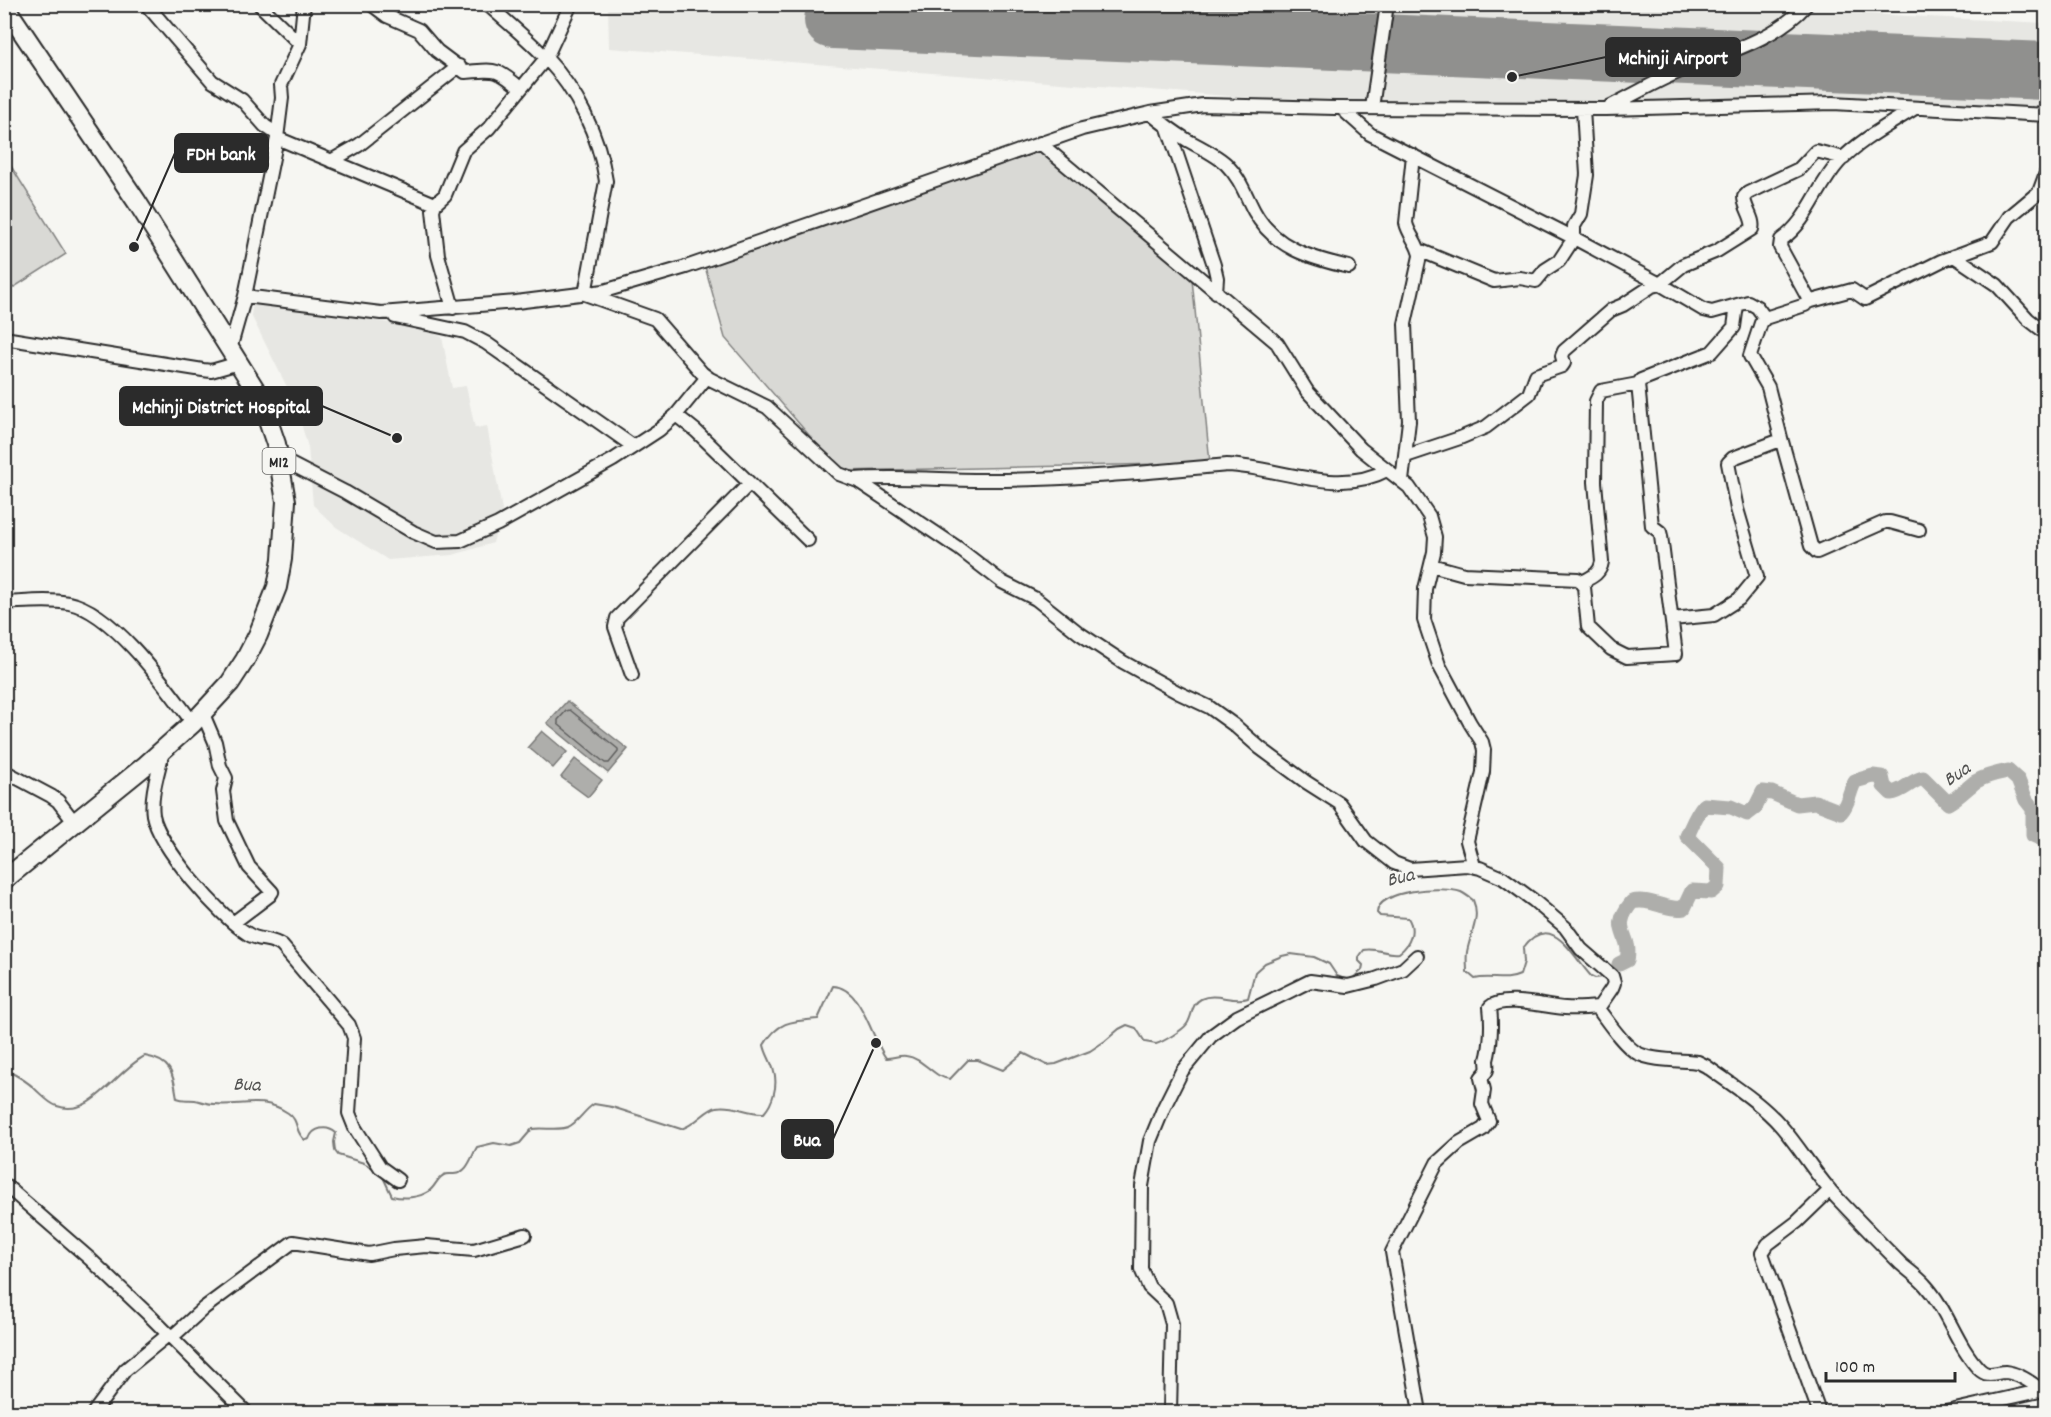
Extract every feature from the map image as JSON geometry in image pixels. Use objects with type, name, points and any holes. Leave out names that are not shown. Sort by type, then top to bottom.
[{"type":"highway","name":"M12","points":[[4,5],[137,202],[260,397],[279,458],[286,501],[282,559],[277,587],[269,610],[245,660],[230,683],[198,719],[163,751],[4,880]]},
{"type":"street","points":[[146,4],[207,76],[242,99],[261,122],[277,136],[435,204]]},
{"type":"street","points":[[259,4],[300,44]]},
{"type":"street","points":[[4,338],[212,371],[235,356],[277,136],[282,98],[281,85],[300,44],[304,4]]},
{"type":"street","points":[[371,4],[387,16],[419,30],[437,51],[467,73],[483,69],[497,71],[507,76],[520,88]]},
{"type":"street","points":[[487,4],[546,58],[589,120],[606,181],[585,294]]},
{"type":"street","points":[[453,308],[438,255],[433,210],[435,204],[445,195],[463,151],[489,128],[546,58],[571,4]]},
{"type":"street","points":[[1372,108],[1387,4]]},
{"type":"street","points":[[1606,109],[1674,74],[1767,34],[1796,18],[1808,4]]},
{"type":"street","points":[[331,161],[366,140],[459,66]]},
{"type":"street","points":[[381,313],[453,308],[604,291],[686,267],[1082,129],[1150,113],[1203,105],[1606,109],[1833,102],[2046,115]]},
{"type":"street","points":[[1341,108],[1365,130],[1574,238],[1704,310],[1712,312],[1748,302],[1753,303],[1765,318]]},
{"type":"street","points":[[1808,303],[1809,300],[1779,243],[1798,225],[1818,192],[1844,158],[1867,138],[1915,108]]},
{"type":"street","points":[[1419,249],[1494,281],[1521,278],[1536,281],[1545,270],[1559,261],[1574,238],[1574,226],[1581,214],[1587,175],[1583,109]]},
{"type":"street","points":[[1150,113],[1168,128],[1213,155],[1233,172],[1241,183],[1260,222],[1274,236],[1307,257],[1349,267]]},
{"type":"street","points":[[1168,128],[1214,265],[1217,278],[1216,292]]},
{"type":"street","points":[[1040,143],[1277,343],[1307,391],[1361,449],[1402,481],[1417,497],[1434,527],[1436,537],[1425,589],[1424,620],[1439,665],[1482,742],[1484,750],[1483,772],[1467,841],[1474,866]]},
{"type":"street","points":[[1406,456],[1460,438],[1503,415],[1529,394],[1536,375],[1562,366],[1564,351],[1611,310],[1623,305],[1644,290],[1660,284],[1683,265],[1717,251],[1752,230],[1754,225],[1744,202],[1744,197],[1748,193],[1799,169],[1816,151],[1844,158]]},
{"type":"street","points":[[1402,481],[1409,422],[1405,324],[1420,256],[1419,249],[1409,234],[1406,223],[1413,155]]},
{"type":"street","points":[[1919,530],[1884,522],[1820,552],[1813,550],[1768,387],[1750,356],[1761,323],[1765,318],[1851,290],[1865,299],[1954,256],[1992,242],[2009,217],[2039,192],[2046,173]]},
{"type":"street","points":[[1954,256],[1997,285],[2028,318],[2046,333]]},
{"type":"street","points":[[585,294],[655,319],[707,377],[767,406],[839,474],[855,479],[958,548],[1002,582],[1036,599],[1079,633],[1123,662],[1209,707],[1234,724],[1260,748],[1339,803],[1366,841],[1394,863],[1410,869],[1474,866],[1503,878],[1565,927],[1581,949],[1612,976],[1614,983],[1612,988],[1599,1007]]},
{"type":"street","points":[[245,296],[381,313],[465,332],[633,446]]},
{"type":"street","points":[[1582,582],[1596,575],[1601,569],[1602,562],[1595,482],[1596,401],[1601,391],[1638,384],[1641,380],[1712,352],[1734,327],[1737,305]]},
{"type":"street","points":[[279,458],[345,492],[413,532],[436,542],[460,541],[498,524],[659,430],[676,415],[707,377]]},
{"type":"street","points":[[1431,564],[1464,574],[1575,579],[1582,582],[1584,587],[1588,627],[1611,649],[1623,656],[1676,654],[1661,536],[1660,532],[1652,526],[1638,384]]},
{"type":"street","points":[[676,415],[696,431],[808,540]]},
{"type":"street","points":[[1672,619],[1714,615],[1738,599],[1757,578],[1737,509],[1728,463],[1733,458],[1781,438]]},
{"type":"street","points":[[855,479],[888,477],[988,480],[1049,478],[1227,465],[1302,478],[1346,481],[1364,479],[1387,470]]},
{"type":"street","points":[[632,675],[615,627],[617,618],[749,484]]},
{"type":"street","points":[[4,603],[41,601],[71,604],[95,614],[112,627],[158,676],[198,719],[215,742],[220,766],[226,778],[223,791],[227,821],[249,867],[272,891],[270,895],[232,923]]},
{"type":"street","points":[[163,751],[153,815],[160,831],[176,859],[217,909],[249,935],[277,942],[282,946],[349,1025],[354,1038],[349,1113],[355,1128],[380,1167],[398,1180]]},
{"type":"street","points":[[4,771],[58,801],[75,823]]},
{"type":"street","points":[[1170,1413],[1172,1324],[1166,1303],[1149,1287],[1142,1269],[1142,1186],[1150,1141],[1182,1071],[1211,1036],[1237,1017],[1310,981],[1348,986],[1403,969],[1417,956]]},
{"type":"street","points":[[1420,1413],[1392,1252],[1437,1163],[1459,1143],[1483,1129],[1489,1121],[1482,1104],[1485,1090],[1481,1077],[1487,1070],[1487,1060],[1490,1055],[1488,1046],[1492,1022],[1490,1008],[1493,1005],[1509,1002],[1562,1008],[1599,1007]]},
{"type":"street","points":[[1599,1007],[1635,1052],[1645,1056],[1698,1062],[1754,1099],[1780,1125],[1830,1190],[1903,1265],[1925,1284],[1942,1307],[1959,1340],[1978,1369],[1992,1375],[2004,1372],[2016,1375],[2044,1390]]},
{"type":"street","points":[[7,1189],[90,1259],[246,1413]]},
{"type":"street","points":[[1819,1413],[1762,1253],[1768,1244],[1797,1222],[1830,1190]]},
{"type":"street","points":[[94,1413],[125,1370],[292,1242],[369,1254],[426,1246],[474,1250],[525,1234]]},
{"type":"street","points":[[1946,1413],[2044,1390]]},
{"type":"shaded area","points":[[1670,4],[2046,23],[2046,122],[1812,105],[1629,117],[1487,116],[609,48],[608,5]]},
{"type":"shaded area","points":[[1037,144],[1191,269],[1210,463],[840,471],[725,338],[704,263]]},
{"type":"shaded area","points":[[4,155],[66,254],[5,293],[4,293]]},
{"type":"shaded area","points":[[253,303],[418,327],[442,337],[452,388],[466,386],[475,428],[487,426],[502,510],[493,543],[453,555],[388,560],[336,527],[313,505],[308,447],[295,403],[251,315]]},
{"type":"water","points":[[567,701],[628,749],[608,773],[547,723]]},
{"type":"water","points":[[542,731],[567,752],[553,768],[528,747]]},
{"type":"water","points":[[575,759],[602,780],[588,797],[561,777]]},
{"type":"waterway","name":"Bua","points":[[1619,964],[1627,960],[1627,944],[1621,926],[1625,912],[1632,902],[1645,901],[1670,908],[1684,908],[1692,891],[1711,892],[1718,886],[1719,868],[1687,836],[1704,805],[1731,807],[1747,814],[1755,808],[1763,792],[1772,793],[1797,804],[1815,802],[1841,812],[1855,781],[1873,776],[1882,777],[1884,786],[1891,793],[1923,778],[1948,803],[1975,782],[2008,771],[2018,780],[2026,800],[2033,809],[2033,835],[2040,838],[2046,835]]},
{"type":"waterway","name":"Bua","points":[[382,1175],[392,1196],[406,1198],[421,1195],[431,1190],[444,1175],[463,1171],[477,1147],[494,1143],[511,1146],[520,1143],[532,1129],[568,1127],[594,1104],[612,1107],[681,1129],[717,1107],[764,1113],[775,1088],[773,1068],[764,1045],[775,1031],[786,1024],[818,1019],[833,986],[843,989],[859,1004],[886,1058],[904,1056],[918,1060],[944,1078],[950,1079],[968,1060],[978,1060],[1003,1070],[1023,1053],[1047,1065],[1056,1064],[1090,1051],[1127,1025],[1136,1028],[1145,1042],[1156,1044],[1173,1036],[1185,1026],[1195,1004],[1201,999],[1206,997],[1248,998],[1255,972],[1265,963],[1282,956],[1291,954],[1314,957],[1329,964],[1337,976],[1347,980],[1352,979],[1362,970],[1363,965],[1359,957],[1364,950],[1399,953],[1411,937],[1412,927],[1408,918],[1380,916],[1377,913],[1380,905],[1388,899],[1413,891],[1452,890],[1461,892],[1473,900],[1476,913],[1468,945],[1467,972],[1475,979],[1509,978],[1520,975],[1524,962],[1523,948],[1533,937],[1543,933],[1552,935],[1569,948],[1591,976],[1604,977]]},
{"type":"waterway","name":"Bua","points":[[4,1053],[8,1071],[29,1084],[51,1103],[70,1108],[82,1106],[93,1099],[124,1071],[145,1056],[154,1058],[170,1070],[177,1098],[224,1105],[269,1104],[292,1116],[299,1134],[305,1140],[321,1128],[332,1130],[336,1133],[334,1142],[338,1155],[364,1163],[376,1170]]},
{"type":"runway","points":[[833,20],[2046,71]]},
{"type":"place","name":"Mchinji Airport","points":[[1512,77]]},
{"type":"place","name":"FDH bank","points":[[134,247]]},
{"type":"place","name":"Mchinji District Hospital","points":[[397,438]]},
{"type":"place","name":"Bua","points":[[876,1043]]}]
